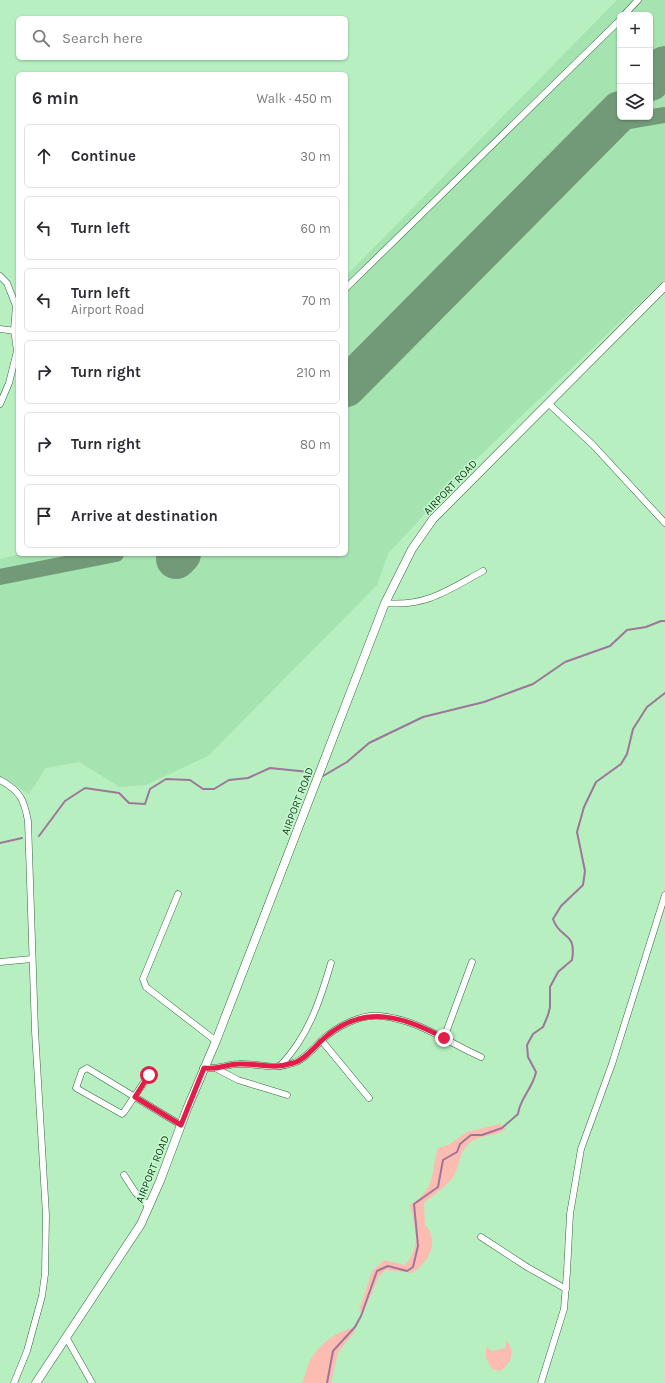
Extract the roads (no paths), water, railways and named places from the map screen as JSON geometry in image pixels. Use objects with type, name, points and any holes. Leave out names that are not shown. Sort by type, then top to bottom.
[{"type":"street","points":[[627,12],[638,0]]},
{"type":"street","points":[[348,286],[617,23]]},
{"type":"street","points":[[0,276],[7,283],[16,306],[16,330],[0,329]]},
{"type":"street","name":"AIRPORT ROAD","points":[[36,1383],[131,1240],[160,1181],[181,1125],[216,1041],[385,603],[408,556],[433,519],[665,286]]},
{"type":"street","points":[[0,404],[9,383],[16,355]]},
{"type":"street","points":[[549,404],[593,445],[665,523]]},
{"type":"street","points":[[385,603],[402,605],[423,601],[440,595],[483,571]]},
{"type":"street","points":[[0,780],[16,790],[26,808],[41,1158],[46,1215],[45,1274],[42,1296],[28,1351],[14,1383]]},
{"type":"street","points":[[178,894],[143,979],[146,987],[216,1041]]},
{"type":"street","points":[[541,1383],[564,1309],[570,1214],[581,1149],[586,1129],[612,1064],[665,895]]},
{"type":"street","points":[[0,962],[32,959]]},
{"type":"street","points":[[444,1038],[472,962]]},
{"type":"street","points":[[280,1066],[293,1052],[308,1028],[331,963]]},
{"type":"street","points":[[204,1068],[217,1069],[238,1064],[272,1068],[297,1062],[322,1041],[350,1022],[375,1016],[406,1021],[444,1038],[480,1057]]},
{"type":"street","points":[[322,1041],[368,1098]]},
{"type":"street","points":[[149,1075],[135,1097],[122,1114],[76,1088],[82,1071],[87,1068],[135,1097],[181,1125]]},
{"type":"street","points":[[217,1069],[238,1080],[287,1095]]},
{"type":"street","points":[[124,1175],[135,1192],[148,1206]]},
{"type":"street","points":[[481,1237],[527,1267],[566,1289]]},
{"type":"street","points":[[66,1337],[92,1383]]},
{"type":"waterway","points":[[323,776],[347,762],[369,743],[423,717],[484,702],[533,684],[565,662],[610,646],[627,630],[646,627],[661,621],[665,621]]},
{"type":"waterway","points":[[327,1383],[333,1351],[355,1327],[361,1316],[377,1271],[388,1266],[407,1271],[413,1267],[418,1246],[414,1204],[438,1187],[443,1160],[457,1152],[460,1144],[471,1135],[482,1135],[502,1128],[518,1114],[521,1103],[536,1072],[528,1057],[527,1045],[533,1034],[543,1027],[548,1015],[550,1007],[550,987],[558,972],[572,960],[572,944],[567,936],[556,926],[553,919],[561,906],[583,885],[585,871],[577,832],[584,807],[596,782],[621,764],[627,754],[633,729],[647,707],[665,693]]},
{"type":"waterway","points":[[39,836],[65,801],[85,788],[119,793],[129,803],[145,804],[150,789],[166,779],[190,780],[203,789],[214,789],[229,780],[248,778],[270,768],[309,772]]},
{"type":"waterway","points":[[0,843],[22,838]]}]
